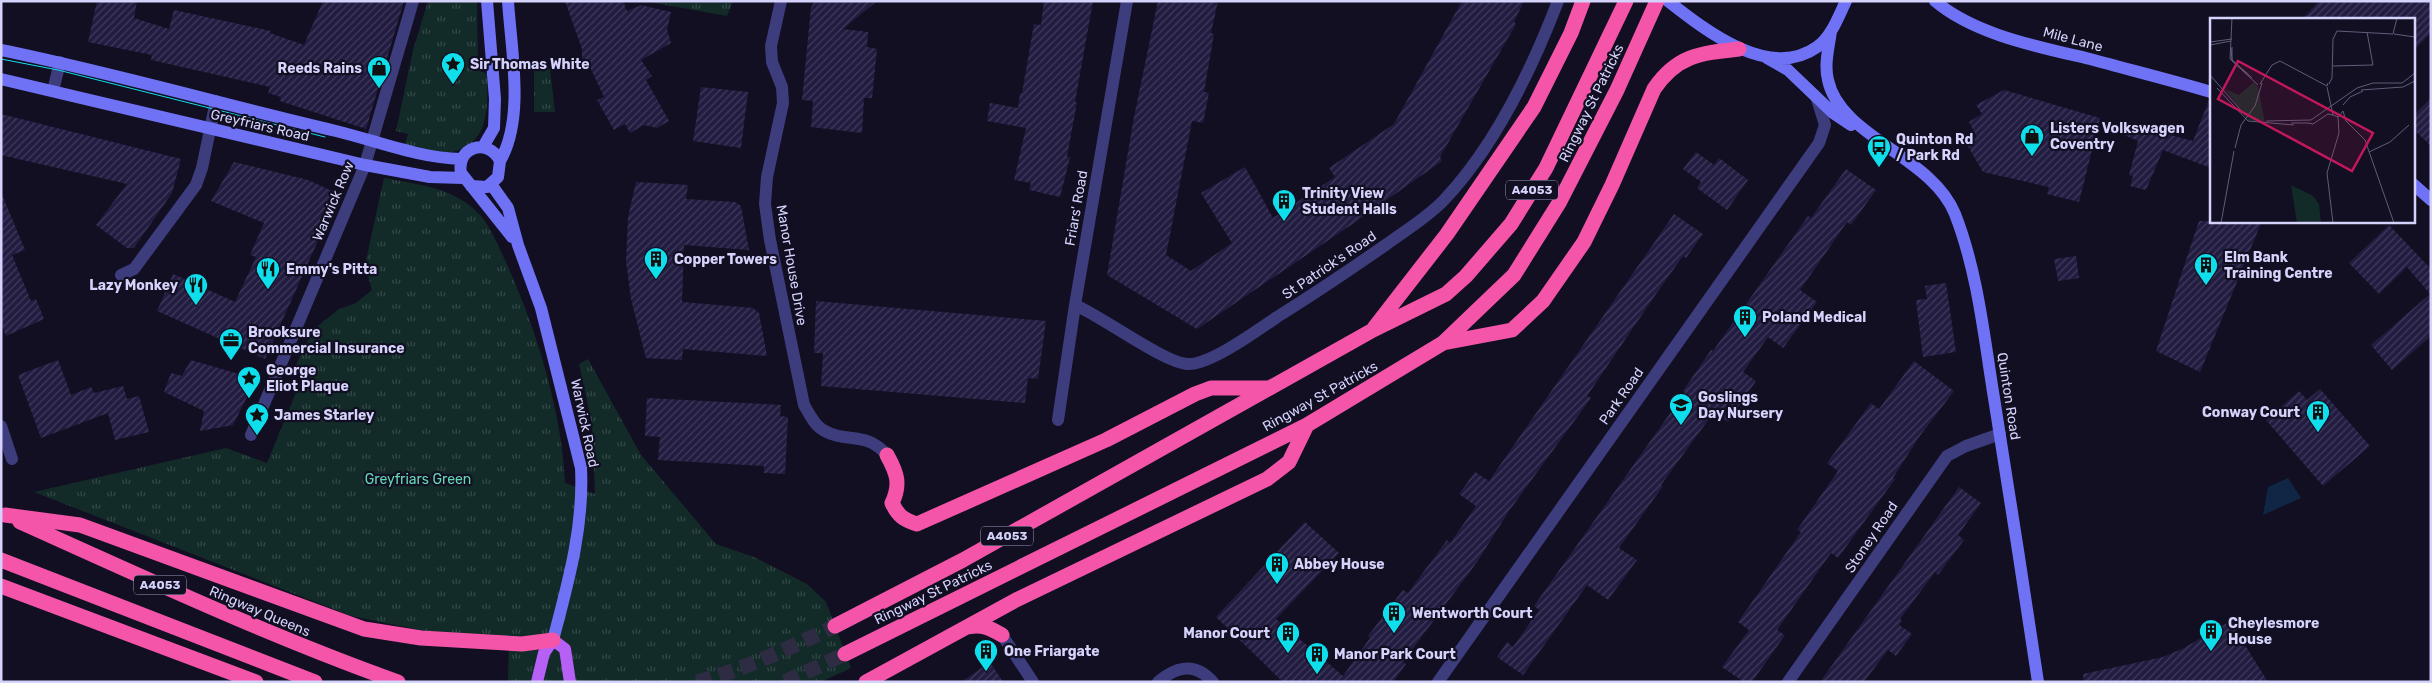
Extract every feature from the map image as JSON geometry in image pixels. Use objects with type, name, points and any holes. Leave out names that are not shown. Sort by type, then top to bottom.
[{"type":"highway","points":[[1373,330],[1447,234],[1534,107],[1571,33],[1583,1]]},
{"type":"highway","name":"Ringway St Patricks","points":[[835,626],[963,560],[1373,330],[1446,294],[1466,276],[1511,224],[1546,168],[1626,1]]},
{"type":"highway","name":"Ringway St Patricks","points":[[845,654],[1308,425],[1443,344],[1514,275],[1559,203],[1616,90],[1657,1]]},
{"type":"highway","points":[[1443,344],[1512,330],[1530,314],[1542,301],[1584,242],[1612,185],[1654,89],[1664,74],[1678,62],[1702,53],[1739,49]]},
{"type":"highway","points":[[887,455],[897,473],[898,485],[892,503],[897,514],[905,520],[917,524],[1106,440],[1195,394],[1211,388],[1271,388]]},
{"type":"highway","points":[[866,682],[959,629],[1016,600],[1267,478],[1289,462],[1308,425]]},
{"type":"highway","name":"A4053","points":[[3,514],[80,525],[364,629],[421,638],[522,644],[553,640]]},
{"type":"highway","name":"Ringway Queens","points":[[3,514],[242,621],[315,652],[398,682]]},
{"type":"highway","name":"A4053","points":[[1,560],[315,682]]},
{"type":"highway","points":[[1,586],[256,682]]},
{"type":"highway","points":[[1002,635],[1000,620],[1004,611],[1016,600]]},
{"type":"highway","points":[[959,629],[977,625],[989,627],[1002,635]]},
{"type":"main road","name":"Warwick Road","points":[[537,682],[544,653],[553,640]]},
{"type":"main road","points":[[553,640],[565,649],[570,682]]},
{"type":"street","name":"Warwick Row","points":[[251,435],[365,165],[413,1]]},
{"type":"street","points":[[483,147],[494,128],[495,99],[487,1]]},
{"type":"street","points":[[500,160],[494,152],[483,147],[472,148],[462,159],[460,168],[467,182],[481,188],[491,184],[498,177],[500,160],[508,146],[514,98],[508,1]]},
{"type":"street","name":"Manor House Drive","points":[[781,1],[771,46],[772,62],[782,88],[783,103],[767,177],[765,204],[772,248],[804,405],[822,430],[840,436],[863,438],[887,455]]},
{"type":"street","name":"Friars' Road","points":[[1058,420],[1075,305],[1128,1]]},
{"type":"street","name":"St Patrick's Road","points":[[1075,305],[1093,313],[1170,360],[1188,365],[1209,359],[1238,343],[1334,281],[1409,228],[1443,201],[1499,125],[1525,78],[1558,1]]},
{"type":"street","points":[[1668,1],[1692,20],[1739,49],[1756,54],[1781,57],[1804,53],[1818,46],[1831,31],[1846,1]]},
{"type":"street","name":"Mile Lane","points":[[1934,1],[1950,14],[1975,26],[2043,48],[2210,92]]},
{"type":"street","name":"Quinton Road","points":[[1831,31],[1826,68],[1831,90],[1851,118],[1930,179],[1944,196],[1954,213],[1976,290],[2038,682]]},
{"type":"street","name":"Greyfriars Road","points":[[1,50],[60,62],[372,139],[431,156],[462,159]]},
{"type":"street","name":"Quinton Road","points":[[1756,54],[1781,64],[1833,113],[1888,145]]},
{"type":"street","points":[[53,91],[60,62]]},
{"type":"street","name":"Greyfriars Road","points":[[1,79],[365,165],[467,182]]},
{"type":"street","name":"Quinton Road","points":[[1817,99],[1825,125]]},
{"type":"street","points":[[121,275],[134,269],[196,185],[202,168],[216,101]]},
{"type":"street","name":"Park Road","points":[[1438,682],[1819,144],[1825,125]]},
{"type":"street","name":"Warwick Road","points":[[467,182],[518,245]]},
{"type":"street","name":"Warwick Road","points":[[491,184],[508,208],[518,245],[546,322],[582,468],[578,540],[553,640]]},
{"type":"street","points":[[2414,185],[2431,200]]},
{"type":"street","points":[[1,426],[12,459]]},
{"type":"street","name":"Stoney Road","points":[[1788,682],[1947,456],[1966,446],[2000,434]]},
{"type":"street","points":[[1002,635],[1033,682]]},
{"type":"street","points":[[1158,682],[1170,672],[1184,667],[1196,669],[1213,682]]},
{"type":"green space","points":[[428,1],[477,1],[478,70],[487,74],[486,113],[479,135],[460,150],[446,153],[431,153],[404,147],[408,134],[396,131],[413,50]]},
{"type":"green space","points":[[644,1],[733,1],[727,16]]},
{"type":"green space","points":[[534,65],[550,69],[555,112],[534,112]]},
{"type":"green space","name":"Greyfriars Green","points":[[384,178],[444,191],[455,196],[475,210],[488,226],[504,258],[526,311],[545,368],[559,426],[565,483],[595,494],[592,424],[579,364],[588,359],[641,455],[716,544],[754,557],[807,584],[826,602],[851,668],[821,682],[508,682],[509,640],[425,631],[351,616],[34,492],[226,448],[267,463],[305,371],[295,368],[303,348],[319,325],[339,309],[356,303],[372,290],[365,265]]},
{"type":"water","points":[[2288,478],[2301,498],[2263,515],[2268,487]]},
{"type":"building","points":[[97,1],[137,1],[134,18],[169,29],[174,10],[271,31],[270,33],[304,45],[323,1],[404,1],[366,129],[280,101],[281,97],[268,93],[270,87],[151,60],[152,55],[88,42]]},
{"type":"building","points":[[565,1],[623,1],[627,11],[641,5],[671,12],[667,30],[671,43],[641,60],[652,76],[646,80],[669,121],[657,128],[644,125],[630,133],[625,124],[614,130],[597,100],[604,97],[590,67],[582,58],[582,49]]},
{"type":"building","points":[[815,1],[877,1],[843,29],[868,32],[867,47],[877,49],[872,98],[864,98],[862,133],[811,127],[813,101],[802,100],[811,7]]},
{"type":"building","points":[[1044,1],[1093,1],[1075,102],[1077,102],[1067,157],[1070,157],[1060,197],[1029,190],[1031,183],[1014,180],[1026,128],[987,121],[990,103],[1018,108],[1034,24],[1041,25]]},
{"type":"building","points":[[1158,1],[1218,1],[1211,33],[1214,34],[1204,92],[1209,93],[1203,123],[1192,121],[1166,255],[1191,271],[1232,243],[1201,193],[1245,167],[1273,218],[1335,177],[1329,168],[1394,124],[1462,1],[1524,1],[1514,22],[1516,24],[1440,157],[1442,161],[1197,329],[1107,275],[1134,117]]},
{"type":"building","points":[[2319,1],[2431,1],[2431,33],[2414,50],[2414,18],[2303,18]]},
{"type":"building","points":[[701,87],[748,92],[741,148],[693,141]]},
{"type":"building","name":"Listers Volkswagen Coventry","points":[[2004,90],[2100,118],[2079,202],[2047,194],[2049,187],[1983,172],[1966,143],[1977,137],[1969,122],[1982,114],[1976,105]]},
{"type":"building","points":[[2431,98],[2431,146],[2414,130],[2414,115]]},
{"type":"building","points":[[2209,100],[2210,168],[2163,150],[2146,190],[2130,186],[2133,176],[2129,175],[2138,141],[2124,135],[2128,124],[2193,141]]},
{"type":"building","points":[[1,114],[181,159],[172,193],[134,248],[127,248],[96,225],[127,184],[1,155]]},
{"type":"building","points":[[1696,152],[1714,165],[1719,158],[1748,180],[1727,210],[1697,188],[1701,182],[1683,169]]},
{"type":"building","points":[[234,162],[308,180],[339,194],[265,359],[157,311],[173,274],[235,302],[256,257],[250,255],[264,223],[211,201]]},
{"type":"building","points":[[1846,169],[1876,190],[1851,225],[1847,222],[1800,290],[1817,302],[1783,348],[1768,337],[1743,372],[1756,381],[1728,422],[1714,412],[1661,485],[1663,486],[1619,548],[1637,560],[1608,600],[1587,585],[1523,675],[1497,657],[1507,642],[1513,647],[1539,610],[1534,606],[1685,392],[1683,391],[1711,350],[1713,351],[1808,216],[1811,218]]},
{"type":"building","name":"Copper Towers","points":[[636,182],[688,185],[686,199],[735,202],[741,206],[749,250],[684,245],[682,302],[753,308],[759,313],[767,356],[683,349],[682,360],[646,358],[631,299],[626,261],[628,217]]},
{"type":"building","points":[[1,192],[25,250],[12,255],[31,301],[36,299],[44,319],[6,336],[1,324]]},
{"type":"building","points":[[1674,214],[1703,234],[1686,258],[1683,256],[1654,297],[1587,396],[1591,398],[1509,511],[1477,562],[1403,662],[1406,664],[1393,682],[1283,682],[1216,617],[1305,522],[1339,553],[1276,619],[1343,676],[1370,638],[1368,636],[1403,590],[1408,593],[1447,540],[1450,543],[1476,506],[1459,494],[1475,472],[1489,481]]},
{"type":"building","name":"Elm Bank Training Centre","points":[[2199,221],[2262,222],[2200,372],[2156,351]]},
{"type":"building","points":[[2389,225],[2431,269],[2431,336],[2392,370],[2371,345],[2430,294],[2407,267],[2379,294],[2349,263]]},
{"type":"building","points":[[2076,256],[2079,278],[2058,281],[2054,259]]},
{"type":"building","points":[[1946,283],[1956,352],[1923,357],[1916,300],[1927,299],[1925,286]]},
{"type":"building","points":[[816,301],[1046,321],[1038,379],[1028,378],[1025,403],[821,386],[823,353],[814,353]]},
{"type":"building","points":[[58,360],[71,395],[91,387],[94,393],[123,386],[127,399],[139,396],[149,432],[115,440],[108,413],[41,438],[18,375]]},
{"type":"building","points":[[191,360],[256,379],[233,425],[200,431],[204,411],[164,392],[171,373],[182,376]]},
{"type":"building","points":[[1914,361],[1954,391],[1919,437],[1893,478],[1895,479],[1838,558],[1831,553],[1777,630],[1785,635],[1752,682],[1744,682],[1722,667],[1749,630],[1738,622],[1801,532],[1797,530],[1838,471],[1827,463],[1871,403],[1879,409]]},
{"type":"building","name":"Conway Court","points":[[2320,389],[2370,446],[2323,486],[2266,420],[2299,391],[2307,400]]},
{"type":"building","points":[[647,398],[781,405],[780,416],[788,417],[785,474],[764,473],[764,466],[658,460],[660,437],[645,436]]},
{"type":"building","points":[[1959,487],[1981,503],[1958,535],[1964,540],[1938,575],[1935,572],[1900,619],[1902,621],[1899,625],[1912,634],[1896,656],[1888,650],[1864,682],[1820,682]]},
{"type":"building","name":"Cheylesmore House","points":[[2230,621],[2268,682],[2084,682],[2083,674],[2163,657],[2184,648]]},
{"type":"building","name":"One Friargate","points":[[990,662],[1003,682],[961,682]]},
{"type":"tunnel","points":[[697,682],[750,664],[835,626]]},
{"type":"tunnel","points":[[785,682],[845,654]]},
{"type":"tram line","points":[[1,59],[58,70],[325,137]]},
{"type":"place","name":"Sir Thomas White","points":[[453,85]]},
{"type":"place","name":"Reeds Rains","points":[[379,89]]},
{"type":"place","name":"Listers Volkswagen Coventry","points":[[2032,157]]},
{"type":"place","name":"Quinton Rd / Park Rd","points":[[1879,168]]},
{"type":"place","name":"Trinity View Student Halls","points":[[1284,222]]},
{"type":"place","name":"Copper Towers","points":[[656,280]]},
{"type":"place","name":"Elm Bank Training Centre","points":[[2206,286]]},
{"type":"place","name":"Emmy's Pitta","points":[[268,290]]},
{"type":"place","name":"Lazy Monkey","points":[[196,306]]},
{"type":"place","name":"Poland Medical","points":[[1745,338]]},
{"type":"place","name":"Brooksure Commercial Insurance","points":[[231,361]]},
{"type":"place","name":"George Eliot Plaque","points":[[249,399]]},
{"type":"place","name":"Goslings Day Nursery","points":[[1681,426]]},
{"type":"place","name":"Conway Court","points":[[2318,433]]},
{"type":"place","name":"James Starley","points":[[257,436]]},
{"type":"place","name":"Abbey House","points":[[1277,585]]},
{"type":"place","name":"Wentworth Court","points":[[1394,634]]},
{"type":"place","name":"Cheylesmore House","points":[[2211,652]]},
{"type":"place","name":"Manor Court","points":[[1288,654]]},
{"type":"place","name":"One Friargate","points":[[986,672]]},
{"type":"place","name":"Manor Park Court","points":[[1317,675]]}]
